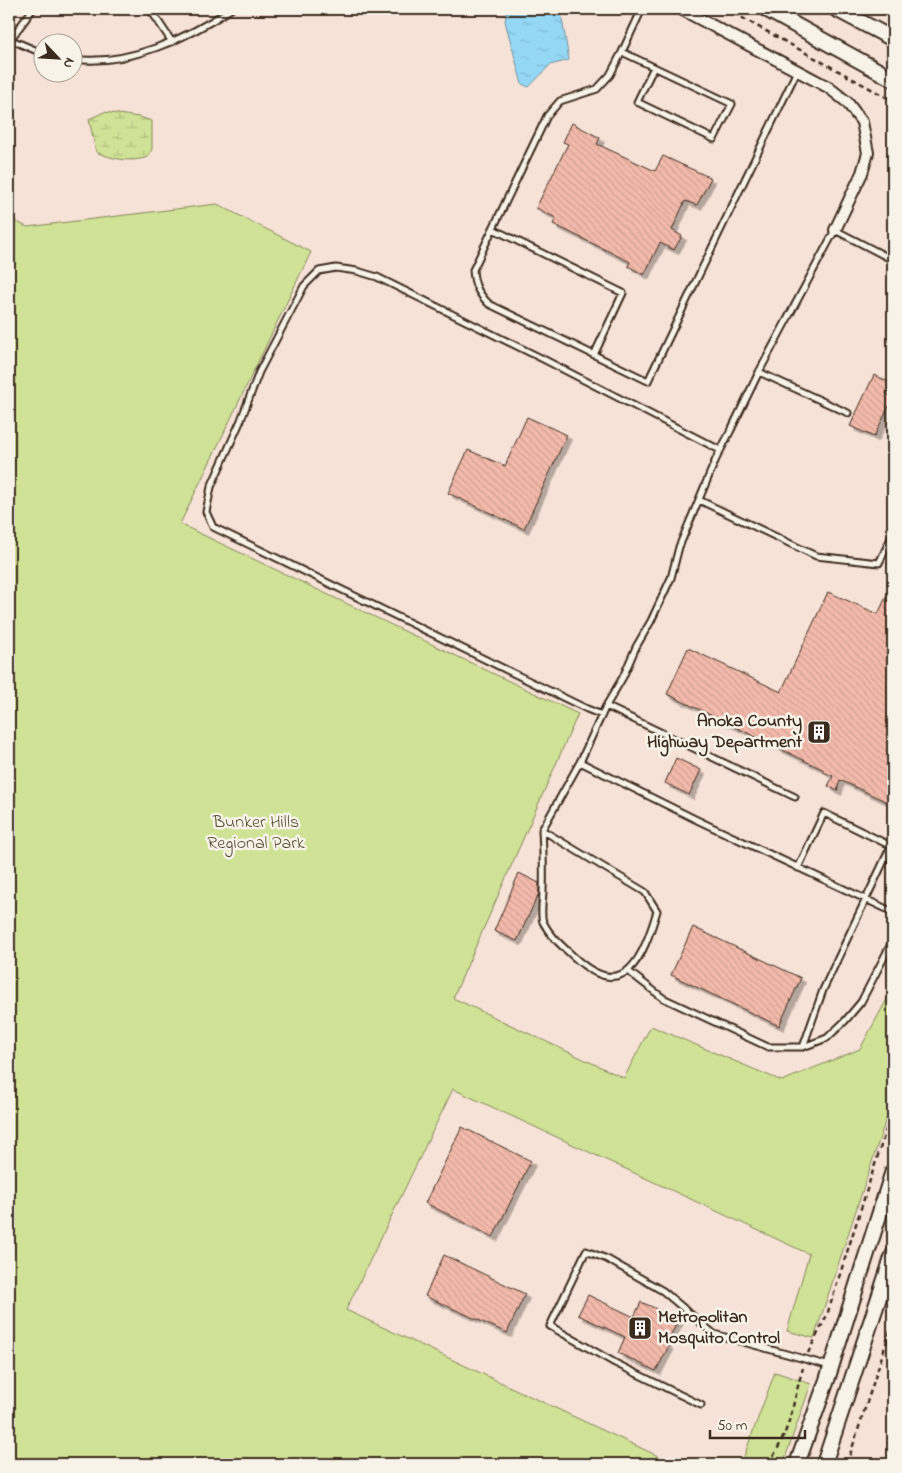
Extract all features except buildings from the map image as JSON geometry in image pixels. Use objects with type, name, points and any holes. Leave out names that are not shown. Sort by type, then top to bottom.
[{"type":"main road","points":[[766,9],[893,79]]},
{"type":"main road","points":[[836,9],[893,39]]},
{"type":"main road","points":[[797,1464],[893,1170]]},
{"type":"main road","points":[[824,1464],[893,1255]]},
{"type":"street","points":[[681,9],[828,87],[847,102],[862,122],[868,153],[862,173],[835,230]]},
{"type":"lane","points":[[32,49],[9,40],[33,9]]},
{"type":"lane","points":[[150,9],[172,42]]},
{"type":"lane","points":[[82,60],[140,54],[172,42],[213,21],[231,9]]},
{"type":"lane","points":[[642,9],[610,75],[596,89],[560,101],[547,116],[473,270],[474,284],[480,296],[488,304],[648,381],[797,71]]},
{"type":"lane","points":[[622,52],[654,67],[732,104],[714,139],[637,102],[654,67]]},
{"type":"lane","points":[[493,229],[623,293],[594,355]]},
{"type":"lane","points":[[542,830],[645,892],[658,911],[640,958],[628,971],[618,976],[603,976],[580,963],[555,939],[542,920],[544,892],[542,830],[580,762],[606,706],[651,621],[671,578],[680,546],[720,450],[759,372],[835,230],[893,260]]},
{"type":"lane","points":[[602,715],[213,527],[206,512],[211,487],[259,372],[304,286],[320,271],[336,268],[357,271],[377,277],[519,347],[720,450]]},
{"type":"lane","points":[[759,372],[848,413]]},
{"type":"lane","points":[[699,500],[816,556],[879,563],[893,534]]},
{"type":"lane","points":[[606,706],[795,797]]},
{"type":"lane","points":[[580,762],[699,822],[893,912]]},
{"type":"lane","points":[[798,868],[824,813],[891,846],[823,990],[803,1047]]},
{"type":"lane","points":[[628,971],[663,998],[768,1047],[803,1047],[827,1038],[845,1022],[860,1002],[893,940]]},
{"type":"lane","points":[[701,1405],[615,1363],[550,1326],[586,1251],[607,1259],[663,1291],[714,1334],[830,1366]]},
{"type":"path","points":[[726,9],[893,101]]},
{"type":"path","points":[[875,9],[893,18]]},
{"type":"path","points":[[808,1351],[827,1315],[893,1108]]},
{"type":"path","points":[[847,1464],[893,1322]]},
{"type":"path","points":[[768,1464],[787,1429],[803,1367]]},
{"type":"green space","points":[[104,112],[139,117],[152,121],[152,149],[148,157],[135,160],[122,159],[108,157],[96,152],[89,119]]},
{"type":"green space","name":"Bunker Hills Regional Park","points":[[217,204],[311,252],[180,524],[578,714],[453,998],[624,1078],[651,1026],[782,1081],[860,1049],[893,988],[893,1098],[814,1338],[787,1331],[809,1254],[453,1089],[346,1310],[675,1464],[9,1464],[9,218],[27,227]]},
{"type":"green space","points":[[775,1372],[811,1384],[783,1464],[741,1464]]},
{"type":"water","points":[[507,9],[557,9],[561,13],[569,60],[550,65],[529,87],[522,84],[505,21]]},
{"type":"place","name":"Anoka County Highway Department","points":[[819,732]]},
{"type":"place","name":"Metropolitan Mosquito Control","points":[[640,1328]]}]
